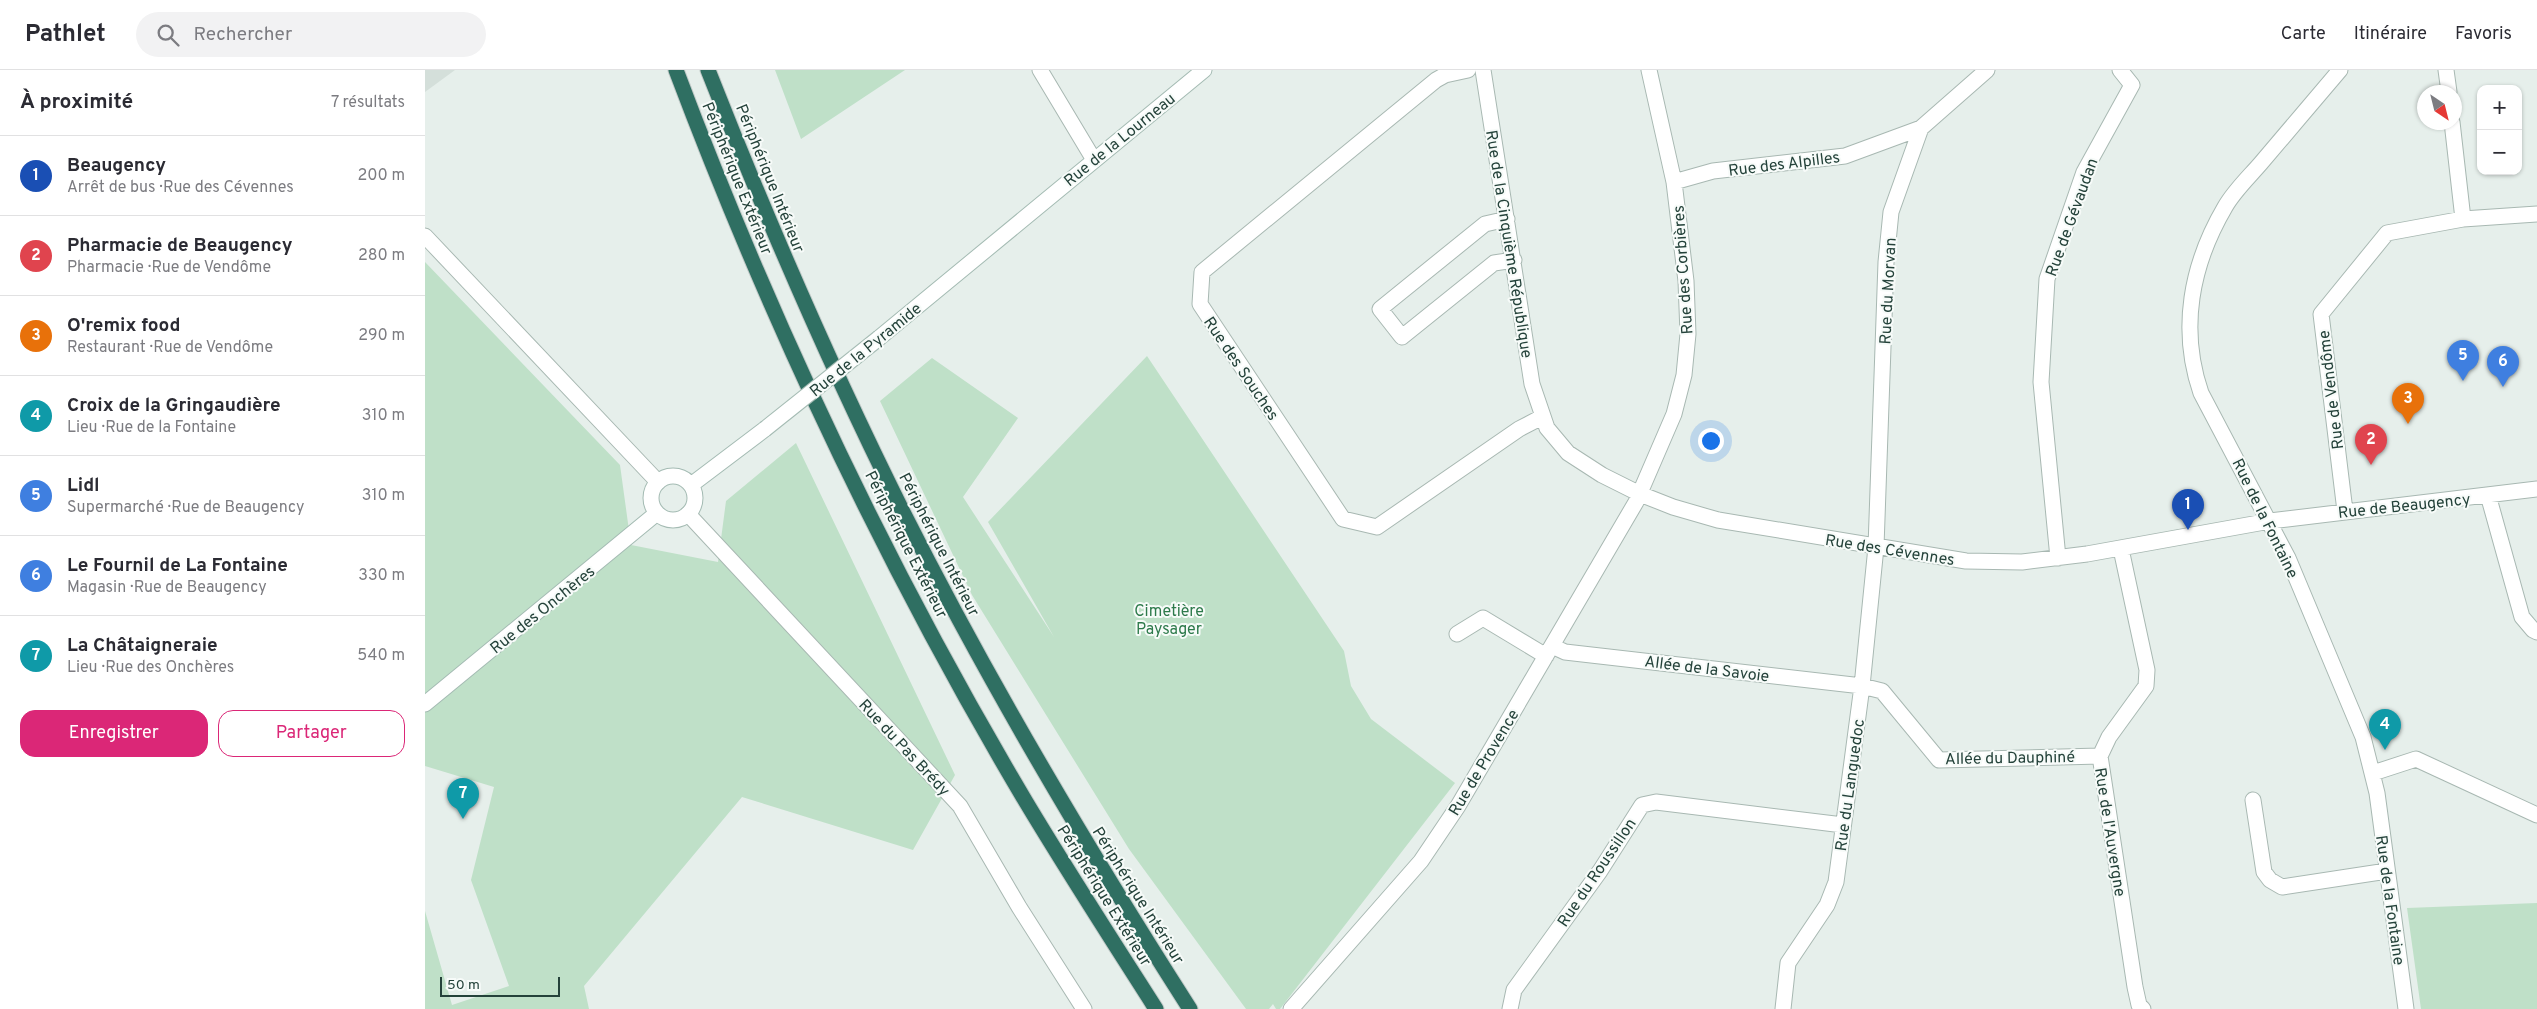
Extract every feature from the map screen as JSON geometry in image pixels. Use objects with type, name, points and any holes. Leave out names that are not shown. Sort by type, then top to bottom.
[{"type":"highway","name":"Périphérique Extérieur","points":[[676,70],[773,309],[879,531],[1025,800],[1156,1009]]},
{"type":"highway","name":"Périphérique Intérieur","points":[[708,70],[811,318],[911,528],[980,658],[1058,796],[1190,1009]]},
{"type":"street","points":[[1040,70],[1094,160]]},
{"type":"street","name":"Rue de la Lourneau","points":[[1036,209],[1203,70]]},
{"type":"street","name":"Rue des Souches","points":[[1469,70],[1445,75],[1436,80],[1202,272],[1200,304],[1343,519],[1377,527],[1519,429],[1542,417]]},
{"type":"street","name":"Rue de la Cinquième République","points":[[1483,70],[1532,384],[1542,417]]},
{"type":"street","name":"Rue des Corbières","points":[[1640,494],[1674,414],[1684,374],[1688,334],[1686,281],[1674,182],[1649,70]]},
{"type":"street","name":"Rue du Morvan","points":[[1876,547],[1886,262],[1891,212],[1921,128],[1987,70]]},
{"type":"street","name":"Rue de Gévaudan","points":[[2058,558],[2041,382],[2047,279],[2084,172],[2132,85],[2120,70]]},
{"type":"street","name":"Rue de la Fontaine","points":[[2340,70],[2226,205],[2211,233],[2200,262],[2189,314],[2189,343],[2193,370],[2201,393],[2271,521],[2363,737],[2373,773],[2406,1009]]},
{"type":"street","points":[[2446,70],[2448,85]]},
{"type":"street","name":"Rue des Alpilles","points":[[1674,182],[1713,171],[1845,156],[1921,128]]},
{"type":"street","points":[[2453,130],[2463,218]]},
{"type":"street","name":"Rue de la Pyramide","points":[[691,485],[879,338],[1036,209]]},
{"type":"street","name":"Rue de Vendôme","points":[[2345,511],[2321,314],[2387,233],[2463,218],[2537,214]]},
{"type":"street","points":[[1507,219],[1485,224],[1380,309],[1402,336],[1494,263],[1514,260]]},
{"type":"street","points":[[425,236],[658,482]]},
{"type":"street","name":"Rue des Cévennes","points":[[1542,417],[1547,428],[1568,453],[1603,475],[1640,494],[1673,507],[1718,520],[1966,560],[2022,562],[2058,558],[2121,549],[2271,521]]},
{"type":"street","points":[[669,476],[677,476],[691,485],[695,497],[688,514],[672,520],[657,514],[651,497],[654,486],[658,482],[669,476]]},
{"type":"street","name":"Rue de Beaugency","points":[[2271,521],[2537,489]]},
{"type":"street","name":"Rue de Provence","points":[[1292,1007],[1421,861],[1462,799],[1640,494]]},
{"type":"street","points":[[2488,495],[2522,617],[2537,632]]},
{"type":"street","name":"Rue des Onchères","points":[[425,704],[657,514]]},
{"type":"street","name":"Rue du Pas Brédy","points":[[688,514],[960,806],[1019,907],[1084,1009]]},
{"type":"street","name":"Rue du Languedoc","points":[[1783,1009],[1787,963],[1827,904],[1836,882],[1862,686],[1876,547]]},
{"type":"street","name":"Rue de l'Auvergne","points":[[2121,549],[2147,670],[2146,686],[2109,737],[2099,756],[2135,987],[2139,1005],[2143,1009]]},
{"type":"street","name":"Allée de la Savoie","points":[[1457,634],[1483,618],[1549,651],[1862,686]]},
{"type":"street","name":"Allée du Dauphiné","points":[[1862,686],[1881,691],[1939,760],[2099,756]]},
{"type":"street","points":[[2373,773],[2416,759],[2537,816]]},
{"type":"street","points":[[2253,800],[2264,872],[2270,880],[2283,887],[2387,872]]},
{"type":"street","name":"Rue du Roussillon","points":[[1510,1009],[1514,990],[1600,871],[1642,805],[1657,802],[1843,825]]},
{"type":"shaded area","points":[[425,70],[455,70],[425,92]]},
{"type":"green space","points":[[775,70],[905,70],[801,139]]},
{"type":"green space","points":[[425,262],[620,465],[631,545],[718,562],[726,501],[796,443],[955,775],[913,850],[742,797],[584,986],[589,1009],[425,1009],[425,911],[452,1005],[509,986],[471,880],[494,787],[425,766]]},
{"type":"green space","name":"Cimetière Paysager","points":[[1147,356],[1344,651],[1351,686],[1371,719],[1455,783],[1280,1009],[1276,1009],[1273,1004],[1269,1009],[1246,1009],[1129,849],[972,595],[880,401],[932,358],[1018,418],[963,497],[1054,637],[988,522]]},
{"type":"green space","points":[[2537,903],[2537,1009],[2421,1009],[2407,908]]},
{"type":"place","name":"Lidl","points":[[2463,381]]},
{"type":"place","name":"Le Fournil de La Fontaine","points":[[2503,387]]},
{"type":"place","name":"O'remix food","points":[[2408,424]]},
{"type":"place","name":"Pharmacie de Beaugency","points":[[2371,465]]},
{"type":"place","name":"Beaugency","points":[[2188,530]]},
{"type":"place","name":"Croix de la Gringaudière","points":[[2385,750]]},
{"type":"place","name":"La Châtaigneraie","points":[[463,819]]}]
